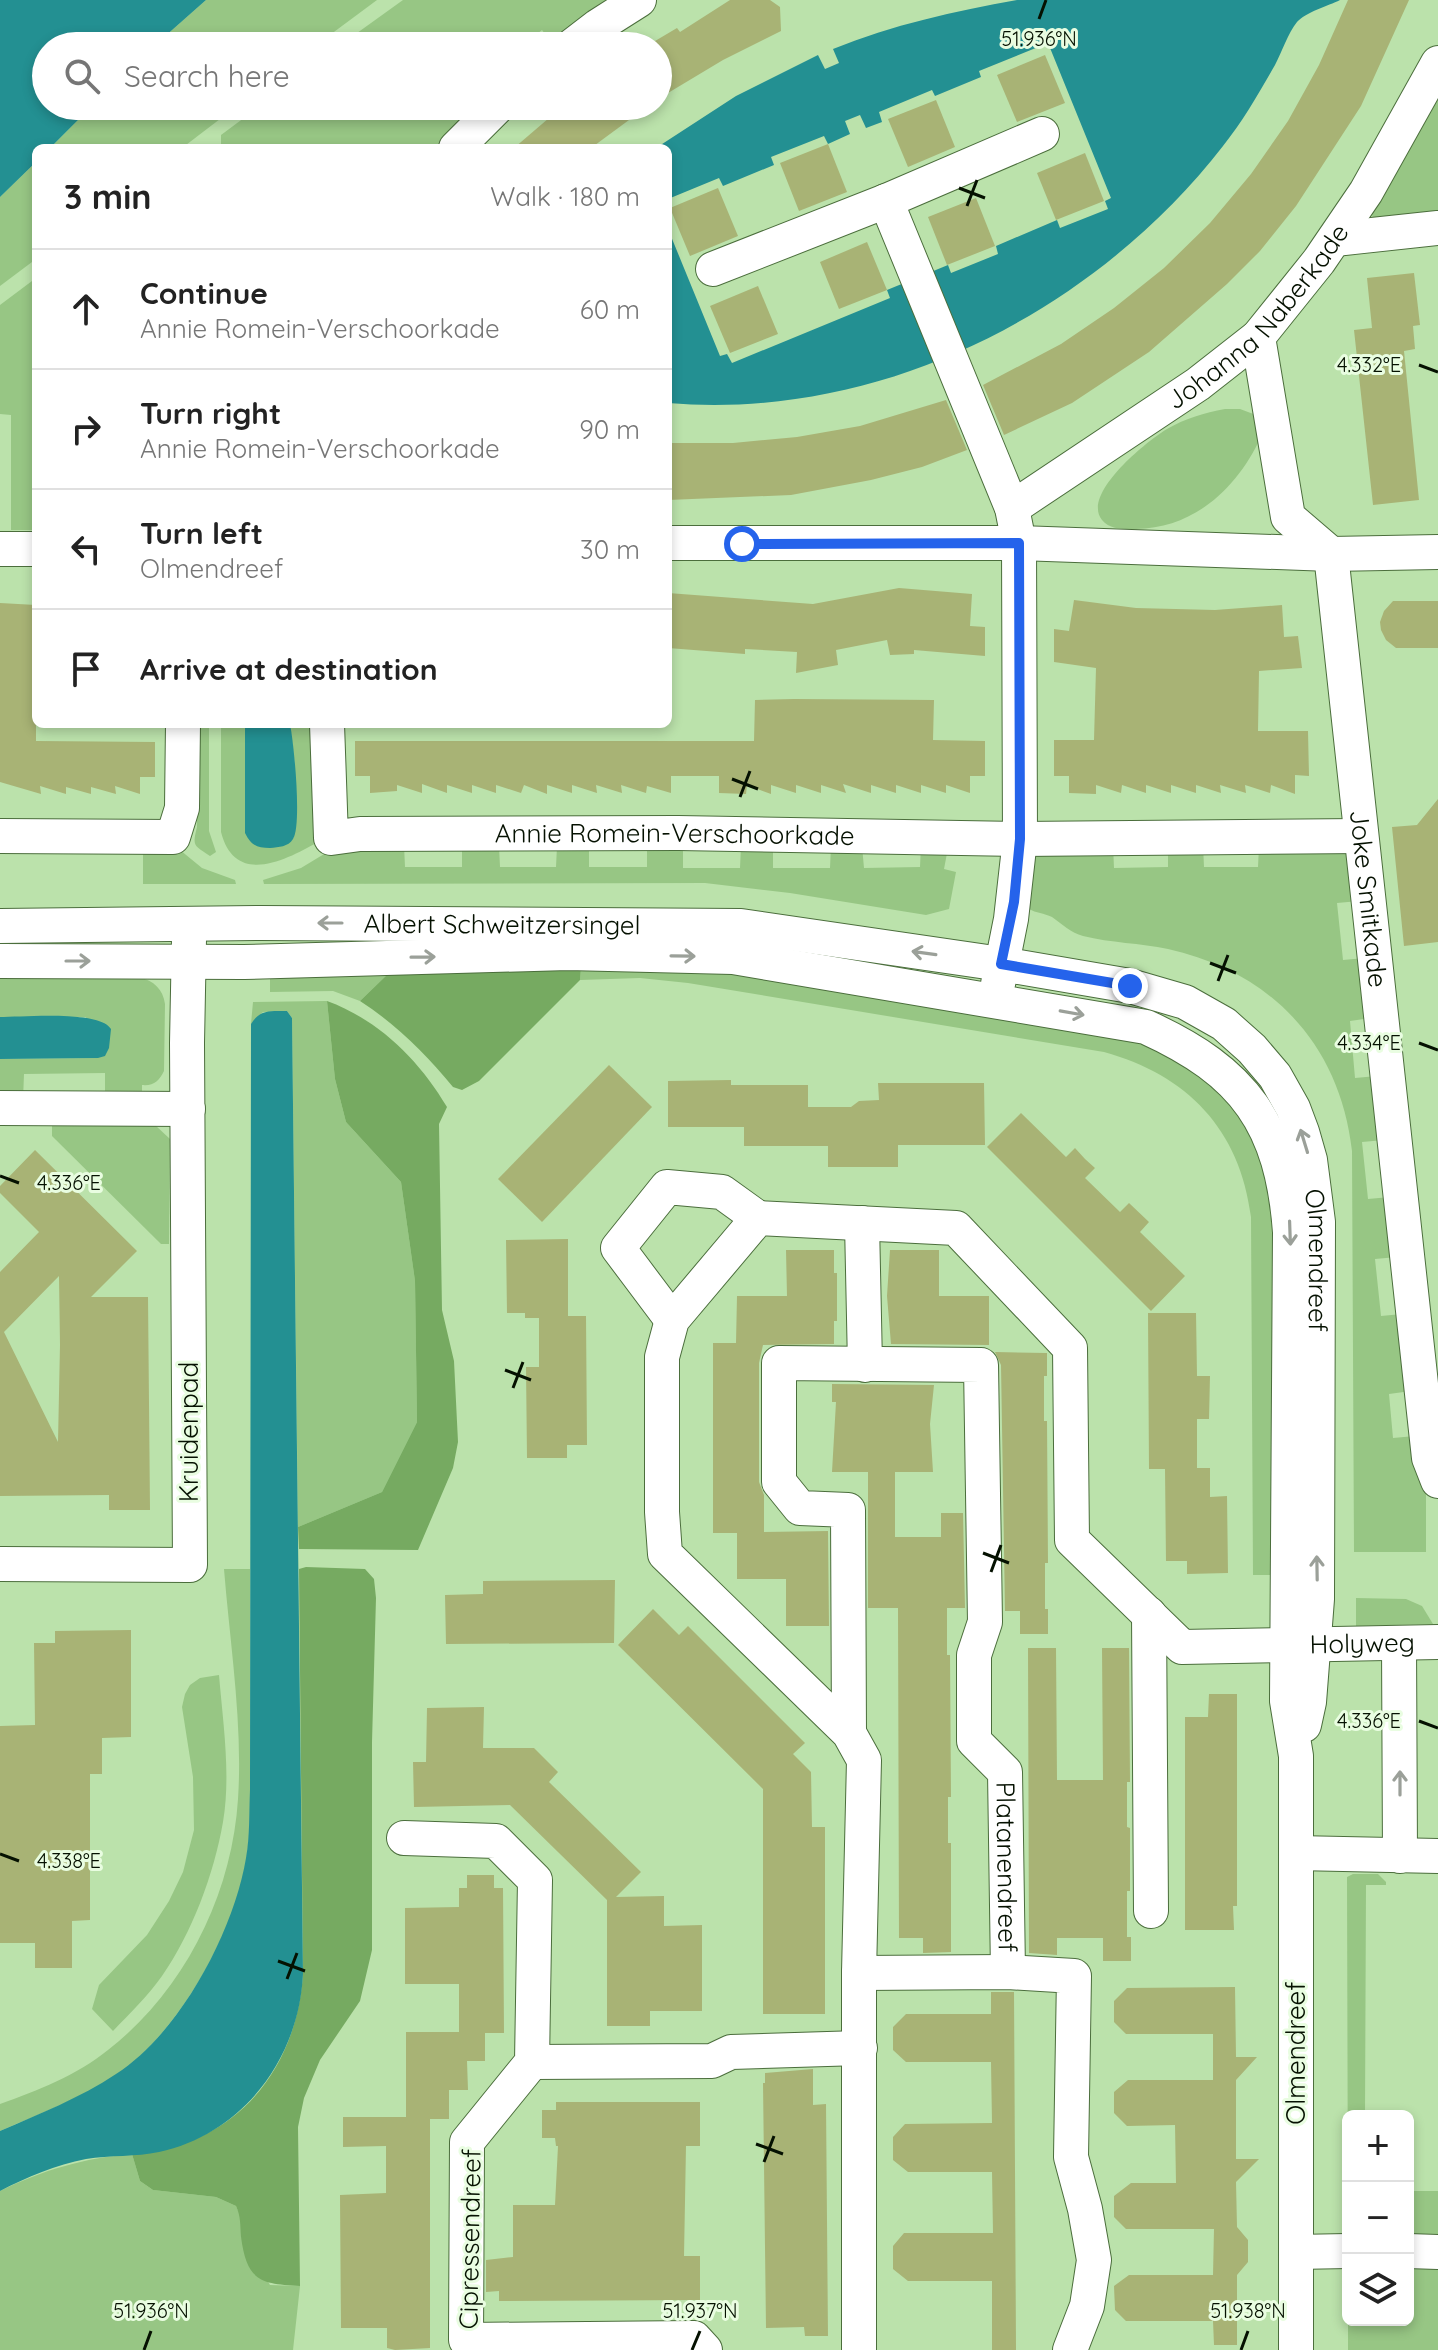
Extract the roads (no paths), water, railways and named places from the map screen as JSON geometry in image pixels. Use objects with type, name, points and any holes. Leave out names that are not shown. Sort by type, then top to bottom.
[{"type":"street","points":[[590,32],[639,0]]},
{"type":"street","name":"Johanna Naberkade","points":[[1012,508],[1198,384],[1258,337],[1335,239],[1366,192],[1438,63]]},
{"type":"street","points":[[460,144],[484,120]]},
{"type":"street","points":[[713,269],[886,201],[1042,134]]},
{"type":"street","points":[[886,201],[1012,508],[1019,543],[1020,839],[1014,902],[995,1000]]},
{"type":"street","points":[[1335,239],[1438,228]]},
{"type":"street","points":[[1258,337],[1288,517],[1331,554]]},
{"type":"street","points":[[672,543],[1019,543],[1331,554],[1438,552]]},
{"type":"street","points":[[0,549],[32,549]]},
{"type":"street","name":"Joke Smitkade","points":[[1331,554],[1429,1458],[1438,1481]]},
{"type":"street","points":[[0,836],[173,837],[182,808],[183,728]]},
{"type":"street","name":"Annie Romein-Verschoorkade","points":[[327,728],[331,838],[360,834],[678,833],[1020,839],[1361,836]]},
{"type":"street","name":"Albert Schweitzersingel","points":[[0,926],[553,923],[741,926],[1001,964]]},
{"type":"street","name":"Kruidenpad","points":[[0,1564],[190,1565],[189,925]]},
{"type":"street","name":"Albert Schweitzersingel","points":[[0,961],[188,962],[568,953],[733,957],[995,1000]]},
{"type":"street","name":"Olmendreef","points":[[1001,964],[1130,986],[1185,1002],[1224,1024],[1252,1049],[1275,1076],[1293,1108],[1310,1160],[1318,1222],[1317,1599],[1300,1646],[1287,1701],[1296,1756],[1296,2350]]},
{"type":"street","name":"Olmendreef","points":[[995,1000],[1119,1021],[1146,1027],[1172,1038],[1204,1057],[1226,1076],[1248,1100],[1268,1131],[1280,1159],[1288,1197],[1300,1646]]},
{"type":"street","points":[[0,1108],[188,1109]]},
{"type":"street","points":[[672,1320],[618,1248],[667,1187],[722,1192],[758,1218],[956,1228],[1070,1348],[1072,1540],[1182,1647],[1300,1646]]},
{"type":"street","name":"Platanendreef","points":[[758,1218],[672,1320],[662,1357],[665,1554],[849,1733],[864,1760],[859,1973],[859,2350]]},
{"type":"street","points":[[862,1223],[865,1365]]},
{"type":"street","name":"Platanendreef","points":[[849,1733],[848,1510],[800,1508],[779,1482],[779,1363],[981,1365],[985,1622],[974,1655],[974,1741],[1005,1772],[1008,1972]]},
{"type":"street","points":[[1149,1614],[1151,1911]]},
{"type":"street","name":"Holyweg","points":[[1300,1646],[1438,1642]]},
{"type":"street","points":[[1399,1643],[1400,1856]]},
{"type":"street","points":[[404,1838],[496,1841],[535,1880],[532,2062],[712,2061],[731,2052],[860,2048]]},
{"type":"street","points":[[1296,1853],[1438,1856]]},
{"type":"street","name":"Platanendreef","points":[[859,1973],[1008,1972],[1074,1976],[1071,2157],[1094,2260],[1087,2306],[1070,2350]]},
{"type":"street","name":"Cipressendreef","points":[[532,2062],[467,2142],[466,2340],[694,2338],[705,2350]]},
{"type":"street","points":[[1296,2252],[1342,2251]]},
{"type":"street","points":[[1414,2251],[1438,2252]]},
{"type":"water","points":[[0,0],[206,0],[170,32],[32,32],[32,120],[78,120],[54,144],[32,144],[32,166],[0,197]]},
{"type":"water","points":[[1017,0],[1340,0],[1311,12],[1297,22],[1237,127],[1171,205],[1112,259],[1047,305],[977,344],[903,373],[826,394],[748,404],[672,403],[672,239],[720,356],[727,354],[732,363],[890,298],[887,290],[948,265],[951,273],[998,254],[996,246],[1057,220],[1060,228],[1108,209],[1105,201],[1111,198],[1048,43],[979,71],[981,77],[935,96],[932,90],[879,112],[882,122],[866,128],[860,115],[845,121],[850,134],[828,144],[824,136],[771,157],[774,165],[723,186],[719,178],[672,197],[672,144],[662,144],[736,96],[818,55],[825,69],[839,63],[833,49],[855,40],[970,9]]},
{"type":"water","points":[[245,728],[290,728],[297,801],[293,839],[289,844],[270,848],[252,843],[245,833]]},
{"type":"water","points":[[287,1011],[292,1018],[303,1974],[299,2005],[291,2035],[278,2062],[241,2109],[217,2128],[159,2152],[86,2159],[64,2165],[0,2191],[0,2131],[88,2091],[139,2056],[162,2033],[200,1978],[230,1917],[240,1887],[249,1833],[250,1790],[251,1024],[262,1013]]},
{"type":"water","points":[[0,1017],[92,1019],[111,1029],[109,1048],[105,1056],[98,1058],[0,1059]]}]
